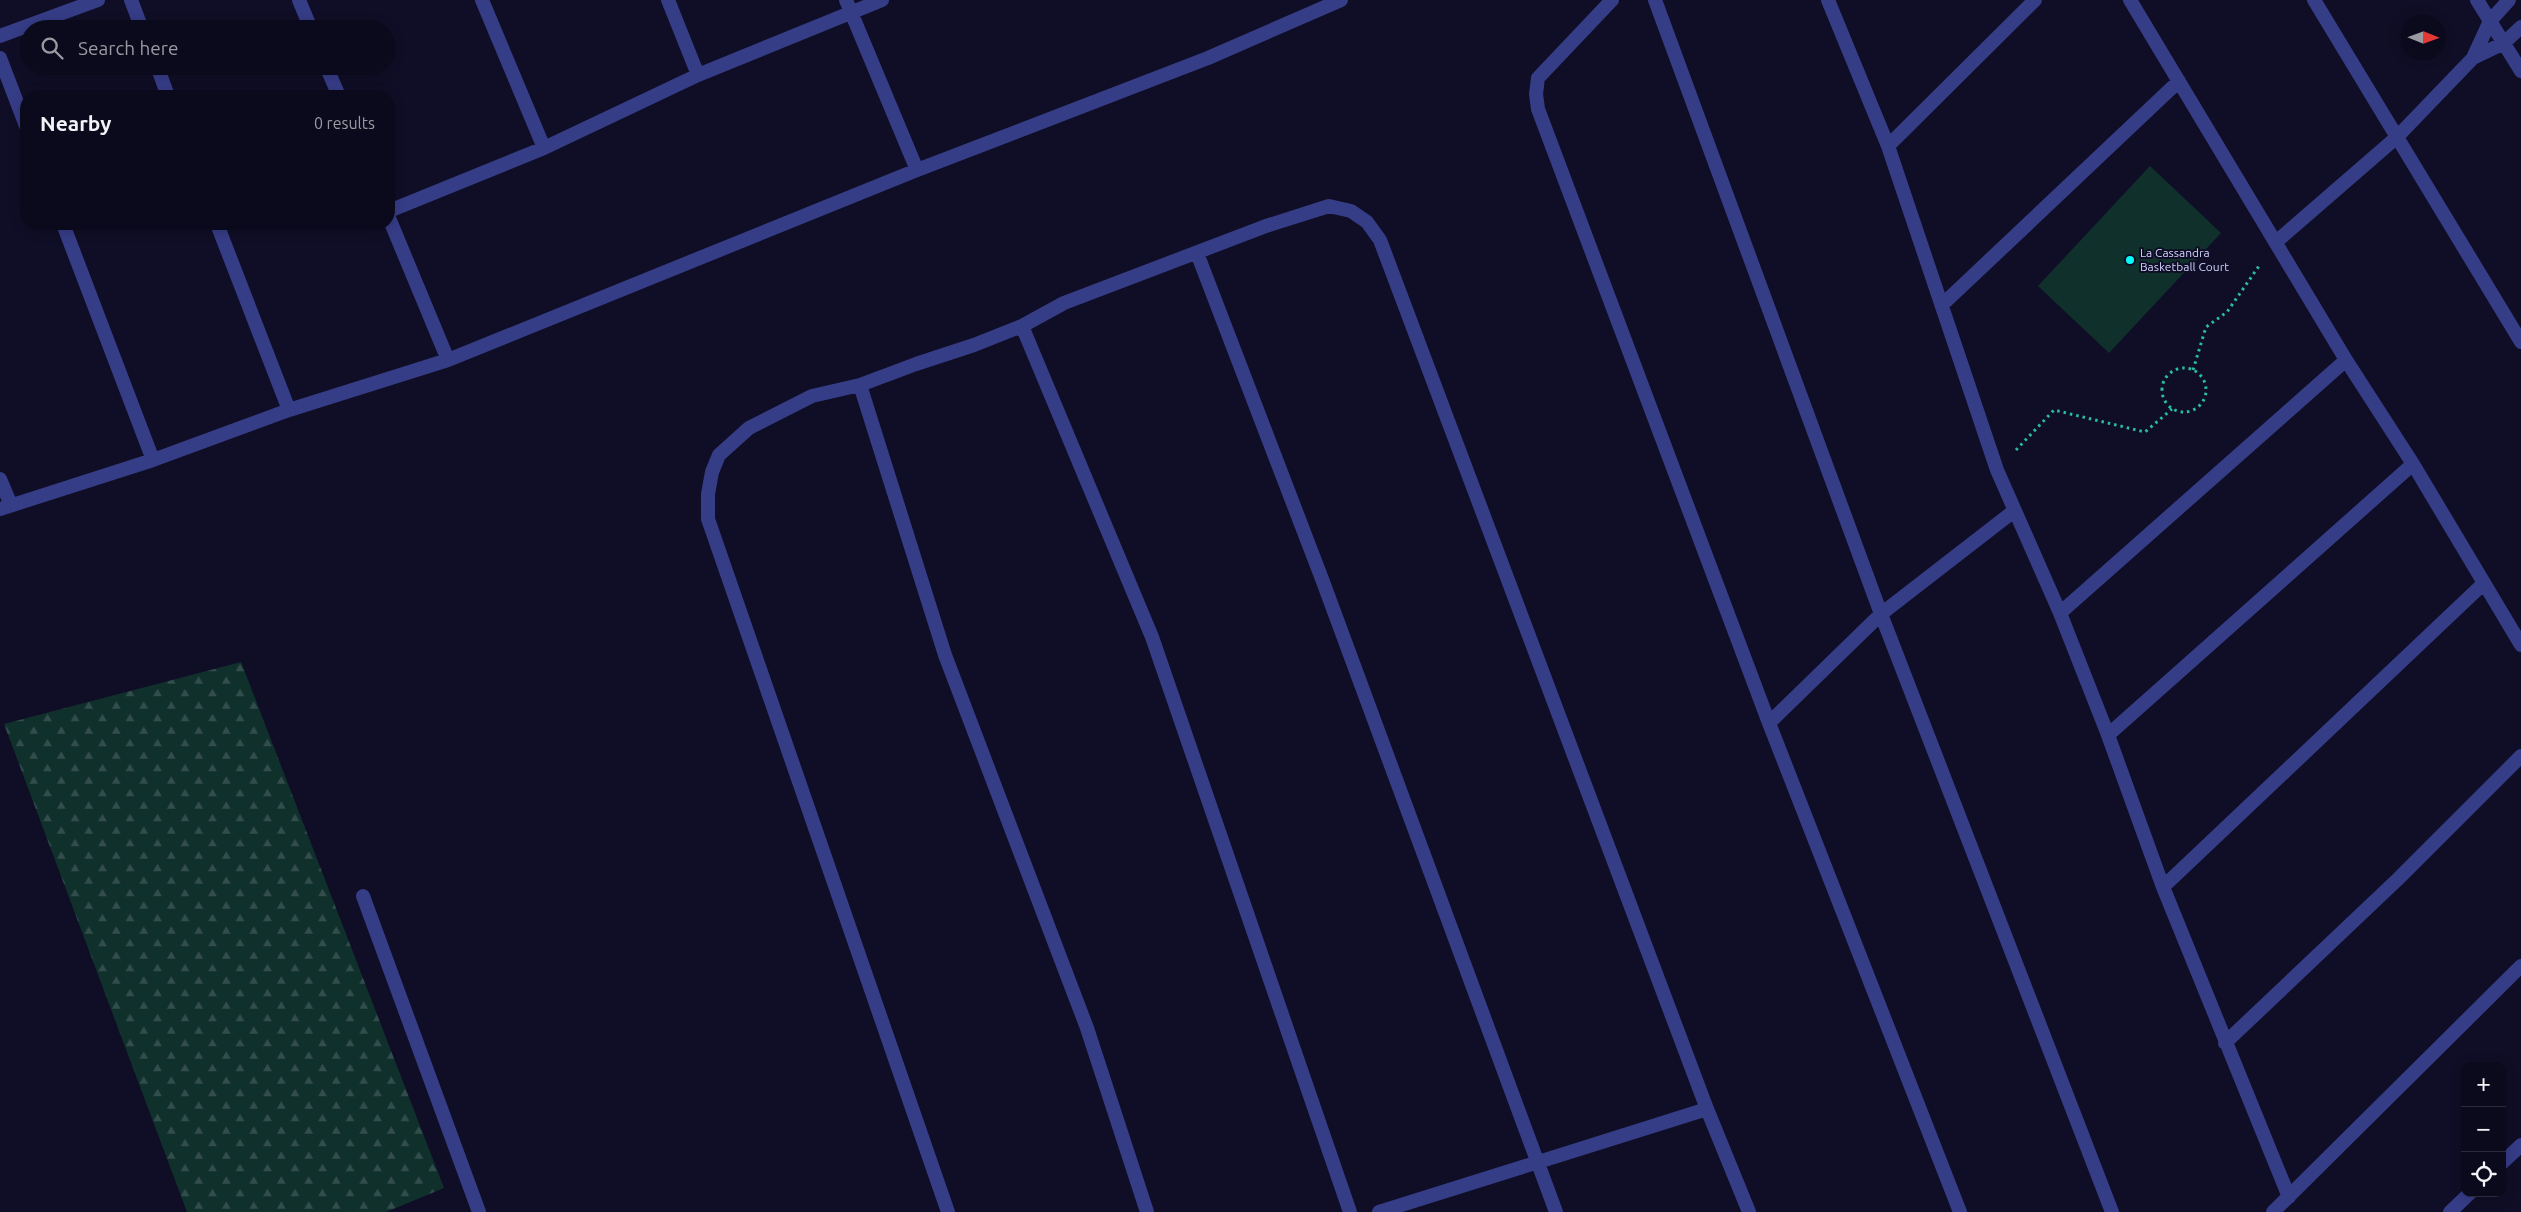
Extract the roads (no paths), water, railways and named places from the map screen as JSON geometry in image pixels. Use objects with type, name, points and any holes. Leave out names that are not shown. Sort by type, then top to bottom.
[{"type":"street","points":[[44,20],[98,0]]},
{"type":"street","points":[[131,0],[139,20]]},
{"type":"street","points":[[299,0],[307,20]]},
{"type":"street","points":[[482,0],[544,148]]},
{"type":"street","points":[[668,0],[698,75]]},
{"type":"street","points":[[395,209],[544,148],[849,6],[882,0]]},
{"type":"street","points":[[0,479],[6,507],[153,460],[288,410],[448,360],[916,170],[1208,58],[1340,0]]},
{"type":"street","points":[[1612,0],[1538,78],[1536,87],[1538,109],[1769,723],[1960,1212]]},
{"type":"street","points":[[1655,0],[1881,614],[2112,1212]]},
{"type":"street","points":[[1828,0],[1888,146],[1997,470],[2060,613],[2108,735],[2164,887],[2289,1197]]},
{"type":"street","points":[[1888,146],[2035,0]]},
{"type":"street","points":[[2130,0],[2346,360],[2413,464],[2521,645]]},
{"type":"street","points":[[2314,0],[2521,342]]},
{"type":"street","points":[[2477,0],[2521,71]]},
{"type":"street","points":[[2276,242],[2397,137],[2473,58],[2490,21],[2509,0]]},
{"type":"street","points":[[849,6],[916,170]]},
{"type":"street","points":[[2473,58],[2504,43],[2521,27]]},
{"type":"street","points":[[0,36],[20,29]]},
{"type":"street","points":[[0,58],[20,110]]},
{"type":"street","points":[[160,75],[166,90]]},
{"type":"street","points":[[330,75],[336,90]]},
{"type":"street","points":[[1942,304],[2179,81]]},
{"type":"street","points":[[948,1212],[708,519],[708,494],[712,472],[719,455],[749,428],[812,396],[860,385],[1022,326],[1064,303],[1329,206],[1351,211],[1367,222],[1380,240],[1708,1109],[1749,1212]]},
{"type":"street","points":[[65,230],[153,460]]},
{"type":"street","points":[[219,230],[288,410]]},
{"type":"street","points":[[394,230],[448,360]]},
{"type":"street","points":[[1197,253],[1325,588],[1556,1212]]},
{"type":"street","points":[[1022,326],[1152,637],[1350,1212]]},
{"type":"street","points":[[2060,613],[2346,360]]},
{"type":"street","points":[[860,385],[946,655],[1087,1028],[1147,1212]]},
{"type":"street","points":[[2108,735],[2413,464]]},
{"type":"street","points":[[1769,723],[1881,614],[2014,511]]},
{"type":"street","points":[[2164,887],[2483,584]]},
{"type":"street","points":[[2226,1043],[2398,879],[2521,756]]},
{"type":"street","points":[[363,896],[479,1212]]},
{"type":"street","points":[[2273,1212],[2521,966]]},
{"type":"street","points":[[1379,1212],[1708,1109]]},
{"type":"street","points":[[2506,1159],[2521,1145]]},
{"type":"street","points":[[2450,1212],[2466,1197]]},
{"type":"place","name":"La Cassandra Basketball Court","points":[[2130,260]]}]
